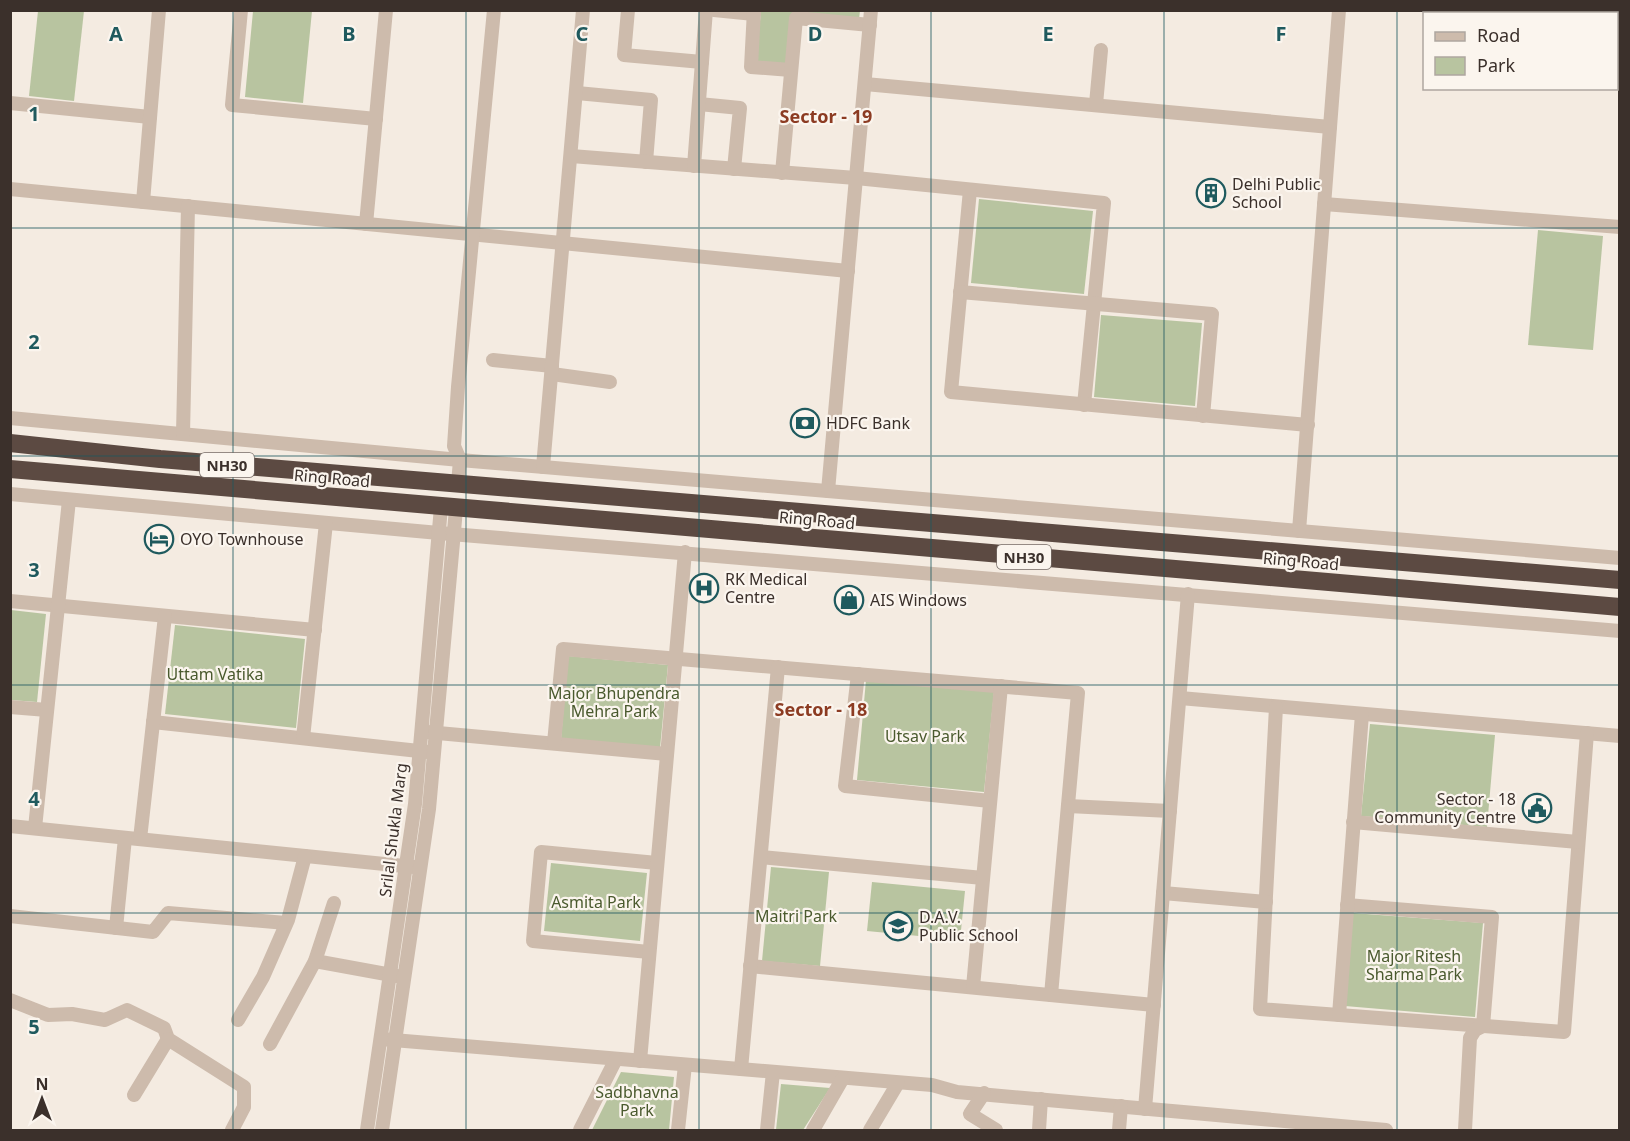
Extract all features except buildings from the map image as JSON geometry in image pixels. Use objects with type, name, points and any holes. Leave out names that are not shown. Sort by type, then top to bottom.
[{"type":"highway","name":"Ring Road","points":[[10,443],[160,459],[1614,580]]},
{"type":"highway","name":"Ring Road","points":[[10,469],[1614,607]]},
{"type":"street","points":[[143,202],[159,10]]},
{"type":"street","points":[[241,10],[232,105],[376,119]]},
{"type":"street","points":[[366,224],[386,10]]},
{"type":"street","points":[[451,483],[460,460],[454,446],[494,10]]},
{"type":"street","points":[[543,467],[584,10]]},
{"type":"street","points":[[628,10],[624,55],[702,62]]},
{"type":"street","points":[[694,166],[706,10]]},
{"type":"street","points":[[714,10],[754,12],[751,67],[791,70]]},
{"type":"street","points":[[828,491],[872,10]]},
{"type":"street","points":[[1299,531],[1339,10]]},
{"type":"street","points":[[782,173],[796,14],[870,25]]},
{"type":"street","points":[[1096,104],[1101,50]]},
{"type":"street","points":[[865,84],[1330,127]]},
{"type":"street","points":[[577,93],[651,100],[646,162]]},
{"type":"street","points":[[10,103],[150,117]]},
{"type":"street","points":[[699,104],[740,108],[734,169]]},
{"type":"street","points":[[571,156],[856,178],[1104,203],[1084,405]]},
{"type":"street","points":[[10,189],[848,271]]},
{"type":"street","points":[[970,190],[951,392],[1308,425]]},
{"type":"street","points":[[1324,204],[1620,227]]},
{"type":"street","points":[[183,434],[188,206]]},
{"type":"street","points":[[960,292],[1212,314],[1203,416]]},
{"type":"street","points":[[493,360],[610,382]]},
{"type":"street","points":[[10,418],[445,459],[1620,558]]},
{"type":"street","points":[[451,483],[445,459],[454,446]]},
{"type":"street","points":[[10,494],[439,533],[1620,631]]},
{"type":"street","points":[[35,828],[69,500]]},
{"type":"street","name":"Srilal Shukla Marg","points":[[367,1131],[406,866],[420,751],[439,533],[448,508]]},
{"type":"street","name":"Srilal Shukla Marg","points":[[382,1131],[421,868],[435,752],[454,534],[448,508]]},
{"type":"street","points":[[303,738],[326,523]]},
{"type":"street","points":[[640,1061],[685,552]]},
{"type":"street","points":[[1145,1108],[1188,594]]},
{"type":"street","points":[[10,601],[315,630]]},
{"type":"street","points":[[140,839],[165,616]]},
{"type":"street","points":[[554,743],[562,649],[1078,693],[1052,995]]},
{"type":"street","points":[[741,1069],[778,667]]},
{"type":"street","points":[[858,674],[845,786],[990,801]]},
{"type":"street","points":[[973,987],[1001,687]]},
{"type":"street","points":[[1180,698],[1620,736]]},
{"type":"street","points":[[10,707],[47,710]]},
{"type":"street","points":[[1276,707],[1260,1009],[1339,1016],[1564,1032],[1587,733]]},
{"type":"street","points":[[1339,1016],[1362,714]]},
{"type":"street","points":[[153,722],[435,752]]},
{"type":"street","points":[[421,731],[667,754]]},
{"type":"street","points":[[1068,806],[1170,811]]},
{"type":"street","points":[[1353,822],[1578,842]]},
{"type":"street","points":[[10,826],[421,868]]},
{"type":"street","points":[[116,928],[124,838]]},
{"type":"street","points":[[650,952],[533,941],[541,852],[657,863]]},
{"type":"street","points":[[238,1020],[263,977],[286,923],[305,856]]},
{"type":"street","points":[[760,857],[983,878]]},
{"type":"street","points":[[1163,893],[1266,903]]},
{"type":"street","points":[[270,1044],[315,961],[334,903]]},
{"type":"street","points":[[1347,905],[1492,917],[1483,1026]]},
{"type":"street","points":[[10,916],[153,932],[168,913],[286,923]]},
{"type":"street","points":[[315,961],[405,977]]},
{"type":"street","points":[[750,966],[1154,1005]]},
{"type":"street","points":[[10,1000],[48,1015],[72,1014],[105,1020],[127,1010],[164,1028],[168,1039],[244,1087],[244,1107],[232,1131]]},
{"type":"street","points":[[1466,1131],[1470,1038],[1474,1030],[1483,1026]]},
{"type":"street","points":[[134,1095],[168,1039]]},
{"type":"street","points":[[381,1039],[898,1083],[1041,1099],[1386,1131]]},
{"type":"street","points":[[580,1131],[616,1059]]},
{"type":"street","points":[[678,1131],[685,1065]]},
{"type":"street","points":[[767,1131],[773,1072]]},
{"type":"street","points":[[813,1131],[843,1078]]},
{"type":"street","points":[[870,1131],[898,1083]]},
{"type":"street","points":[[984,1093],[970,1114],[996,1131]]},
{"type":"street","points":[[1039,1131],[1041,1099]]},
{"type":"street","points":[[1119,1131],[1121,1106]]},
{"type":"green space","points":[[38,11],[84,11],[74,101],[29,96]]},
{"type":"green space","points":[[253,11],[312,11],[303,103],[245,97]]},
{"type":"green space","points":[[761,11],[860,11],[859,19],[793,14],[788,64],[756,62]]},
{"type":"green space","points":[[979,199],[1093,211],[1084,294],[971,283]]},
{"type":"green space","points":[[1538,230],[1603,236],[1593,350],[1528,345]]},
{"type":"green space","points":[[1101,315],[1202,323],[1195,406],[1094,397]]},
{"type":"green space","points":[[11,610],[46,614],[37,702],[11,700]]},
{"type":"green space","name":"Uttam Vatika","points":[[175,625],[305,639],[296,728],[165,714]]},
{"type":"green space","name":"Major Bhupendra Mehra Park","points":[[568,656],[668,665],[660,748],[561,739]]},
{"type":"green space","name":"Utsav Park","points":[[866,680],[994,692],[984,792],[857,780]]},
{"type":"green space","points":[[1370,724],[1495,735],[1487,827],[1361,816]]},
{"type":"green space","name":"Asmita Park","points":[[551,863],[647,873],[640,941],[544,931]]},
{"type":"green space","name":"Maitri Park","points":[[771,867],[829,872],[820,966],[762,961]]},
{"type":"green space","points":[[872,882],[965,891],[960,940],[867,931]]},
{"type":"green space","name":"Major Ritesh Sharma Park","points":[[1353,913],[1483,923],[1475,1017],[1345,1006]]},
{"type":"green space","name":"Sadbhavna Park","points":[[621,1072],[674,1077],[669,1130],[592,1130]]},
{"type":"green space","points":[[781,1084],[830,1088],[803,1130],[776,1130]]},
{"type":"place","name":"Delhi Public School","points":[[1211,193]]},
{"type":"place","name":"HDFC Bank","points":[[805,423]]},
{"type":"place","name":"OYO Townhouse","points":[[159,539]]},
{"type":"place","name":"RK Medical Centre","points":[[704,588]]},
{"type":"place","name":"AIS Windows","points":[[849,600]]},
{"type":"place","name":"Sector - 18 Community Centre","points":[[1537,808]]},
{"type":"place","name":"D.A.V. Public School","points":[[898,926]]},
{"type":"district","name":"Sector - 19","points":[[826,116]]},
{"type":"district","name":"Sector - 18","points":[[821,709]]}]
